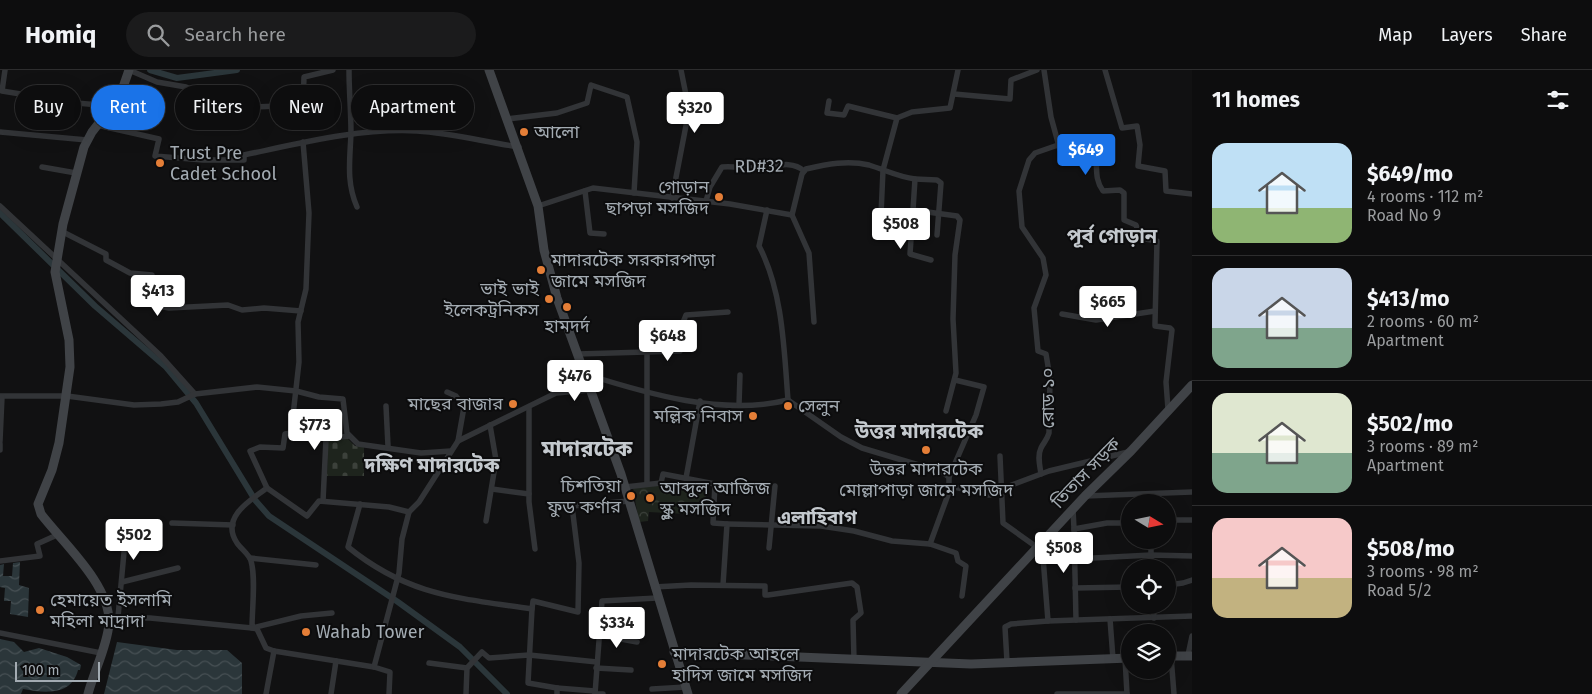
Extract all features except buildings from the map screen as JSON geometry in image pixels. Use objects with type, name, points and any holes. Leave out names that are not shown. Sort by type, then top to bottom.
[{"type":"street","points":[[4,70],[1,92],[91,104]]},
{"type":"street","points":[[125,85],[129,70],[157,82],[186,87],[254,107],[303,105],[304,77],[334,70]]},
{"type":"street","points":[[349,70],[351,134],[349,177],[357,207]]},
{"type":"street","points":[[489,70],[519,147],[538,206],[546,259],[557,298],[629,501],[657,598],[687,691],[652,689]]},
{"type":"street","points":[[672,198],[690,110],[681,70]]},
{"type":"street","points":[[829,101],[827,113],[844,115],[848,106],[897,118],[912,112],[950,108],[958,70]]},
{"type":"street","points":[[954,94],[1010,99],[1011,80],[1035,70]]},
{"type":"street","points":[[1044,70],[1058,145],[1063,152],[1096,157],[1096,180],[1103,191],[1120,190],[1124,193],[1124,220],[1136,225],[1140,238],[1157,241],[1154,324],[1172,330],[1166,382],[1168,409]]},
{"type":"street","points":[[1105,70],[1122,128],[1137,126],[1140,145],[1138,166],[1165,171],[1166,191],[1192,194]]},
{"type":"street","points":[[507,119],[557,112],[587,103],[591,85],[627,97],[636,142],[634,193]]},
{"type":"street","points":[[880,237],[883,170],[897,118]]},
{"type":"street","points":[[88,694],[109,625],[107,607],[96,584],[41,514],[38,504],[57,452],[70,367],[69,340],[55,272],[56,261],[61,231],[76,173],[87,140],[94,130]]},
{"type":"street","points":[[119,130],[159,139],[155,156],[227,160],[244,160],[244,155],[351,134],[417,131],[519,147]]},
{"type":"street","points":[[0,132],[87,140]]},
{"type":"street","points":[[303,142],[309,213],[306,248],[306,289],[298,322],[300,345],[291,433],[285,434],[283,448],[260,447],[250,451],[266,488],[307,516],[318,501],[360,504],[409,512]]},
{"type":"street","name":"রোড ১০","points":[[1041,474],[1040,449],[1047,442],[1049,433],[1050,378],[1046,354],[1038,350],[1034,308],[1046,275],[1042,258],[1022,227],[1019,191],[1029,160],[1035,153],[1058,145]]},
{"type":"street","points":[[814,322],[808,253],[792,215],[804,171],[827,164],[846,162],[868,165],[902,178],[937,180],[941,183],[937,235]]},
{"type":"street","name":"RD#32","points":[[706,202],[710,187],[722,167],[757,168],[786,165],[799,166],[804,171]]},
{"type":"street","points":[[42,168],[76,173]]},
{"type":"street","points":[[915,178],[910,254],[931,260]]},
{"type":"street","points":[[538,206],[593,188],[767,210],[792,215]]},
{"type":"street","points":[[585,191],[590,233],[604,234]]},
{"type":"street","points":[[0,206],[56,261],[161,356],[191,396]]},
{"type":"street","points":[[767,210],[759,246],[769,266],[775,288],[788,400],[841,437],[862,448],[942,472],[949,478]]},
{"type":"street","points":[[913,210],[957,216],[960,220],[955,255],[953,319],[956,361],[955,380],[946,410]]},
{"type":"street","points":[[61,231],[89,243],[106,254],[106,260],[130,273],[152,275],[148,304],[169,308],[228,305],[242,310],[264,308],[301,311]]},
{"type":"street","points":[[1062,314],[1096,320],[1155,311]]},
{"type":"street","points":[[578,354],[680,351],[680,330],[686,315],[728,312]]},
{"type":"street","points":[[647,484],[648,352]]},
{"type":"street","points":[[585,374],[649,393],[685,401],[769,405],[788,400]]},
{"type":"street","points":[[739,405],[740,375]]},
{"type":"street","points":[[930,544],[950,486],[949,478],[976,415],[984,387],[955,380]]},
{"type":"street","name":"তিতাস সড়ক","points":[[900,694],[1085,496],[1192,385]]},
{"type":"street","points":[[0,450],[1,397],[67,396],[134,405],[161,404],[191,396],[258,387],[343,399],[349,436],[353,441],[363,446],[388,446],[421,453],[451,451]]},
{"type":"street","points":[[458,441],[556,393],[591,390]]},
{"type":"street","points":[[374,667],[389,604],[397,580],[402,539],[409,512],[419,502],[458,441],[464,407],[456,396],[447,392]]},
{"type":"street","points":[[686,478],[700,401]]},
{"type":"street","points":[[386,406],[388,446]]},
{"type":"street","points":[[529,407],[529,494],[535,549]]},
{"type":"street","points":[[486,521],[496,460],[490,426]]},
{"type":"street","points":[[323,501],[326,439],[349,436]]},
{"type":"street","points":[[950,486],[989,495],[1001,492],[1041,474],[1130,451]]},
{"type":"street","points":[[1000,456],[1003,522],[1038,548],[1043,557],[1048,621]]},
{"type":"street","points":[[624,486],[661,483],[662,474],[715,484],[713,523],[772,527],[828,527],[892,541],[930,544],[956,553],[958,561],[966,566],[962,596]]},
{"type":"street","points":[[769,548],[775,486]]},
{"type":"street","points":[[252,628],[252,574],[250,558],[235,541],[233,525],[237,513],[249,500],[266,488]]},
{"type":"street","points":[[492,489],[529,494]]},
{"type":"street","points":[[1085,496],[1192,492]]},
{"type":"street","points":[[603,694],[557,691],[528,683],[532,609],[533,602],[578,612],[579,563],[572,506],[629,501]]},
{"type":"street","points":[[360,504],[348,547],[397,580],[448,597],[532,609]]},
{"type":"street","points":[[1073,509],[1076,620]]},
{"type":"street","points":[[1176,520],[1192,520]]},
{"type":"street","points":[[172,523],[233,525]]},
{"type":"street","points":[[1074,529],[1121,523]]},
{"type":"street","points":[[723,585],[727,524]]},
{"type":"street","points":[[112,528],[126,532],[147,528]]},
{"type":"street","points":[[118,617],[126,532]]},
{"type":"street","points":[[0,561],[40,556],[37,544],[57,535]]},
{"type":"street","points":[[1151,549],[1151,559]]},
{"type":"street","points":[[1074,560],[1151,555],[1192,556]]},
{"type":"street","points":[[250,558],[316,565]]},
{"type":"street","points":[[122,582],[178,568]]},
{"type":"street","points":[[1176,584],[1192,580]]},
{"type":"street","points":[[654,587],[765,586],[764,592],[768,595],[852,583],[855,585],[861,613],[853,620],[854,660]]},
{"type":"street","points":[[1076,588],[1121,587]]},
{"type":"street","points":[[595,693],[602,601],[657,598]]},
{"type":"street","points":[[252,628],[301,616],[332,613]]},
{"type":"street","points":[[1154,614],[1154,618]]},
{"type":"street","points":[[1007,662],[1005,626],[1011,624],[1192,616]]},
{"type":"street","points":[[108,617],[150,618],[257,629],[266,648],[274,651],[374,667],[390,672],[390,694]]},
{"type":"street","points":[[1110,619],[1113,659]]},
{"type":"street","points":[[0,633],[101,653]]},
{"type":"street","points":[[599,635],[637,642]]},
{"type":"street","points":[[1176,656],[1190,655],[1192,636]]},
{"type":"street","points":[[266,694],[274,651]]},
{"type":"street","points":[[466,694],[470,666],[482,652],[489,658],[529,655],[631,670]]},
{"type":"street","points":[[674,652],[971,664],[1121,658]]},
{"type":"street","points":[[331,694],[336,661]]},
{"type":"street","points":[[429,662],[470,666]]},
{"type":"street","points":[[1057,694],[1127,694],[1127,679]]},
{"type":"street","points":[[1172,679],[1174,694]]},
{"type":"green space","points":[[348,439],[355,446],[364,447],[364,476],[327,476],[328,441]]},
{"type":"green space","points":[[663,485],[665,489],[706,491],[705,515],[649,512],[648,521],[639,522],[633,488]]},
{"type":"water","points":[[20,562],[19,585],[29,588],[28,617],[10,614],[11,601],[4,601],[5,588],[0,587],[0,565],[4,564],[3,576],[12,576],[13,563]]},
{"type":"water","points":[[0,639],[14,642],[24,652],[39,648],[67,657],[81,665],[80,670],[78,670],[71,684],[65,688],[50,692],[23,689],[21,694],[0,694]]},
{"type":"water","points":[[117,642],[177,650],[227,650],[242,663],[242,694],[104,694]]},
{"type":"waterway","points":[[150,70],[177,78],[237,70]]},
{"type":"waterway","points":[[0,213],[95,306],[166,367],[196,403],[255,500],[269,516],[398,602],[460,647],[507,694]]},
{"type":"place","name":"আলো","points":[[524,132]]},
{"type":"place","name":"Trust Pre Cadet School","points":[[160,163]]},
{"type":"place","name":"গোড়ান ছাপড়া মসজিদ","points":[[719,197]]},
{"type":"place","name":"মাদারটেক সরকারপাড়া জামে মসজিদ","points":[[541,270]]},
{"type":"place","name":"ভাই ভাই ইলেকট্রনিকস","points":[[549,299]]},
{"type":"place","name":"হামদর্দ","points":[[567,307]]},
{"type":"place","name":"মাছের বাজার","points":[[513,404]]},
{"type":"place","name":"সেলুন","points":[[788,406]]},
{"type":"place","name":"মল্লিক নিবাস","points":[[753,416]]},
{"type":"place","name":"উত্তর মাদারটেক মোল্লাপাড়া জামে মসজিদ","points":[[926,450]]},
{"type":"place","name":"চিশতিয়া ফুড কর্ণার","points":[[631,496]]},
{"type":"place","name":"আব্দুল আজিজ স্কুল মসজিদ","points":[[650,498]]},
{"type":"place","name":"হেমায়েত ইসলামি মহিলা মাদ্রাদা","points":[[40,610]]},
{"type":"place","name":"Wahab Tower","points":[[306,632]]},
{"type":"place","name":"মাদারটেক আহলে হাদিস জামে মসজিদ","points":[[662,664]]},
{"type":"district","name":"পূর্ব গোড়ান","points":[[1112,236]]},
{"type":"district","name":"উত্তর মাদারটেক","points":[[919,431]]},
{"type":"district","name":"মাদারটেক","points":[[587,448]]},
{"type":"district","name":"দক্ষিণ মাদারটেক","points":[[432,465]]},
{"type":"district","name":"এলাহিবাগ","points":[[817,517]]}]
